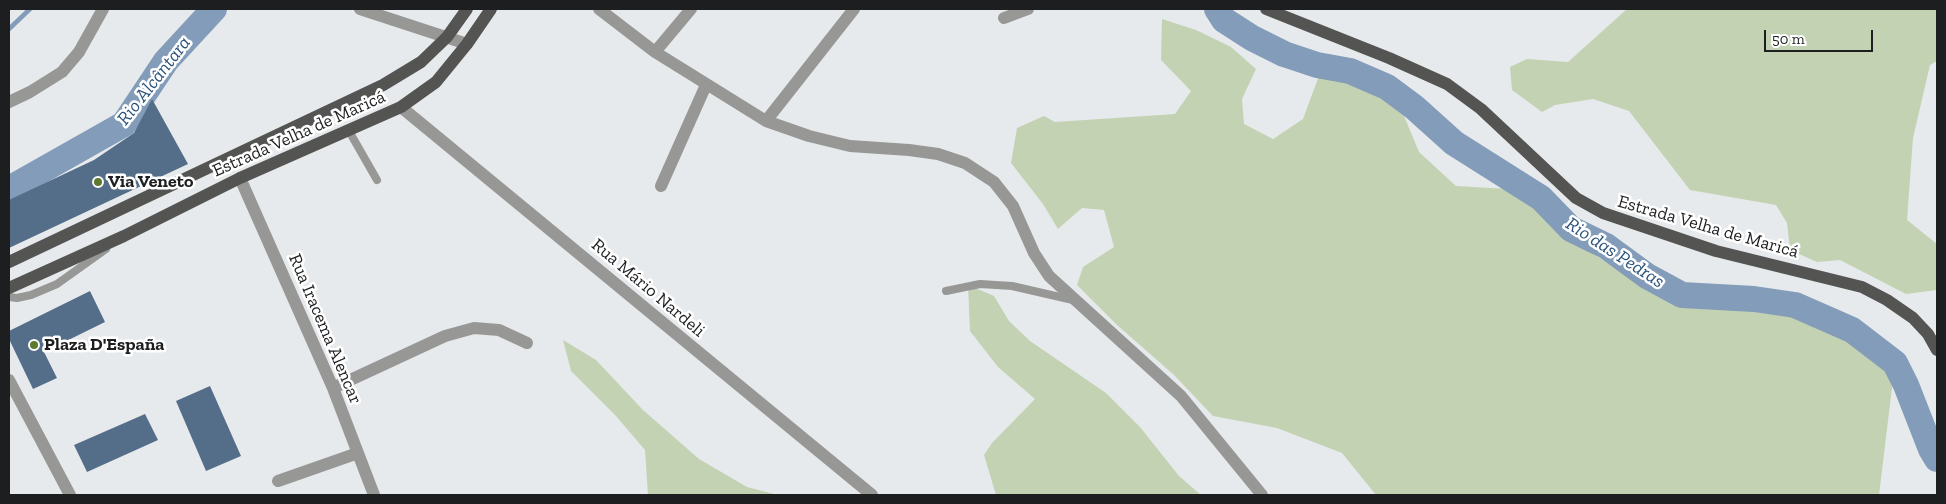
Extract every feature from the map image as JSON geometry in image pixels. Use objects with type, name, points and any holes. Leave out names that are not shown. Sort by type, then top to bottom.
[{"type":"main road","name":"Estrada Velha de Maricá","points":[[9,262],[383,86],[421,62],[446,38],[467,9]]},
{"type":"main road","name":"Estrada Velha de Maricá","points":[[9,288],[124,236],[240,178],[401,107],[436,82],[467,44],[491,9]]},
{"type":"main road","name":"Estrada Velha de Maricá","points":[[1266,9],[1390,58],[1447,84],[1481,109],[1576,198],[1602,213],[1641,228],[1716,251],[1862,287],[1887,300],[1913,318],[1928,334],[1937,350]]},
{"type":"street","points":[[9,102],[30,92],[62,72],[78,52],[103,9]]},
{"type":"street","points":[[360,9],[467,44]]},
{"type":"street","points":[[600,9],[655,52],[766,121],[809,136],[850,146],[938,154],[966,163],[994,182],[1013,206],[1034,253],[1049,276],[1180,396],[1262,495]]},
{"type":"street","points":[[655,52],[691,9]]},
{"type":"street","points":[[766,121],[854,9]]},
{"type":"street","points":[[1004,18],[1028,9]]},
{"type":"street","points":[[661,186],[706,85]]},
{"type":"street","name":"Rua Mário Nardeli","points":[[401,107],[872,495]]},
{"type":"street","name":"Rua Iracema Alencar","points":[[240,178],[332,388],[374,495]]},
{"type":"street","points":[[332,388],[445,336],[474,328],[499,330],[527,343]]},
{"type":"street","points":[[9,380],[70,495]]},
{"type":"street","points":[[278,480],[358,453]]},
{"type":"lane","points":[[348,131],[377,180]]},
{"type":"lane","points":[[9,297],[16,298],[31,295],[57,284],[124,236]]},
{"type":"lane","points":[[946,291],[980,284],[1012,286],[1075,300]]},
{"type":"green space","points":[[1627,9],[1937,9],[1937,61],[1930,65],[1913,138],[1907,220],[1937,244],[1937,290],[1906,294],[1840,260],[1817,262],[1790,250],[1787,223],[1776,205],[1690,190],[1629,111],[1593,99],[1555,105],[1542,112],[1512,90],[1510,67],[1527,59],[1568,62]]},
{"type":"green space","points":[[1162,19],[1196,30],[1231,47],[1256,69],[1242,99],[1244,124],[1273,139],[1303,119],[1320,73],[1363,85],[1402,111],[1419,152],[1456,186],[1509,189],[1595,255],[1657,294],[1754,299],[1795,305],[1852,330],[1895,363],[1879,495],[1376,495],[1342,453],[1277,428],[1213,416],[1174,375],[1117,325],[1077,285],[1083,267],[1114,247],[1104,210],[1082,208],[1058,229],[1043,204],[1011,163],[1017,128],[1044,116],[1055,122],[1175,114],[1191,91],[1161,60]]},
{"type":"green space","points":[[968,285],[994,296],[1009,321],[1030,341],[1106,393],[1140,427],[1179,476],[1201,495],[996,495],[984,455],[992,443],[1035,399],[998,367],[970,331]]},
{"type":"green space","points":[[563,340],[596,360],[643,410],[699,459],[747,487],[778,495],[648,495],[645,450],[616,416],[571,371]]},
{"type":"building","name":"Via Veneto","points":[[152,99],[188,164],[9,248],[9,200],[94,160],[134,133]]},
{"type":"building","name":"Plaza D'España","points":[[90,291],[105,322],[44,352],[57,378],[33,389],[9,339],[9,331]]},
{"type":"building","points":[[210,386],[241,456],[206,471],[176,401]]},
{"type":"building","points":[[145,414],[158,440],[87,472],[74,445]]},
{"type":"waterway","points":[[9,29],[30,9]]},
{"type":"waterway","name":"Rio Alcântara","points":[[9,189],[124,124],[166,61],[214,9]]},
{"type":"waterway","name":"Rio das Pedras","points":[[1217,9],[1224,20],[1252,38],[1284,54],[1317,65],[1350,71],[1387,87],[1414,107],[1454,143],[1541,198],[1571,229],[1606,246],[1647,276],[1682,295],[1754,299],[1795,305],[1852,330],[1895,363],[1937,459]]},
{"type":"place","name":"Via Veneto","points":[[98,182]]},
{"type":"place","name":"Plaza D'España","points":[[34,345]]}]
